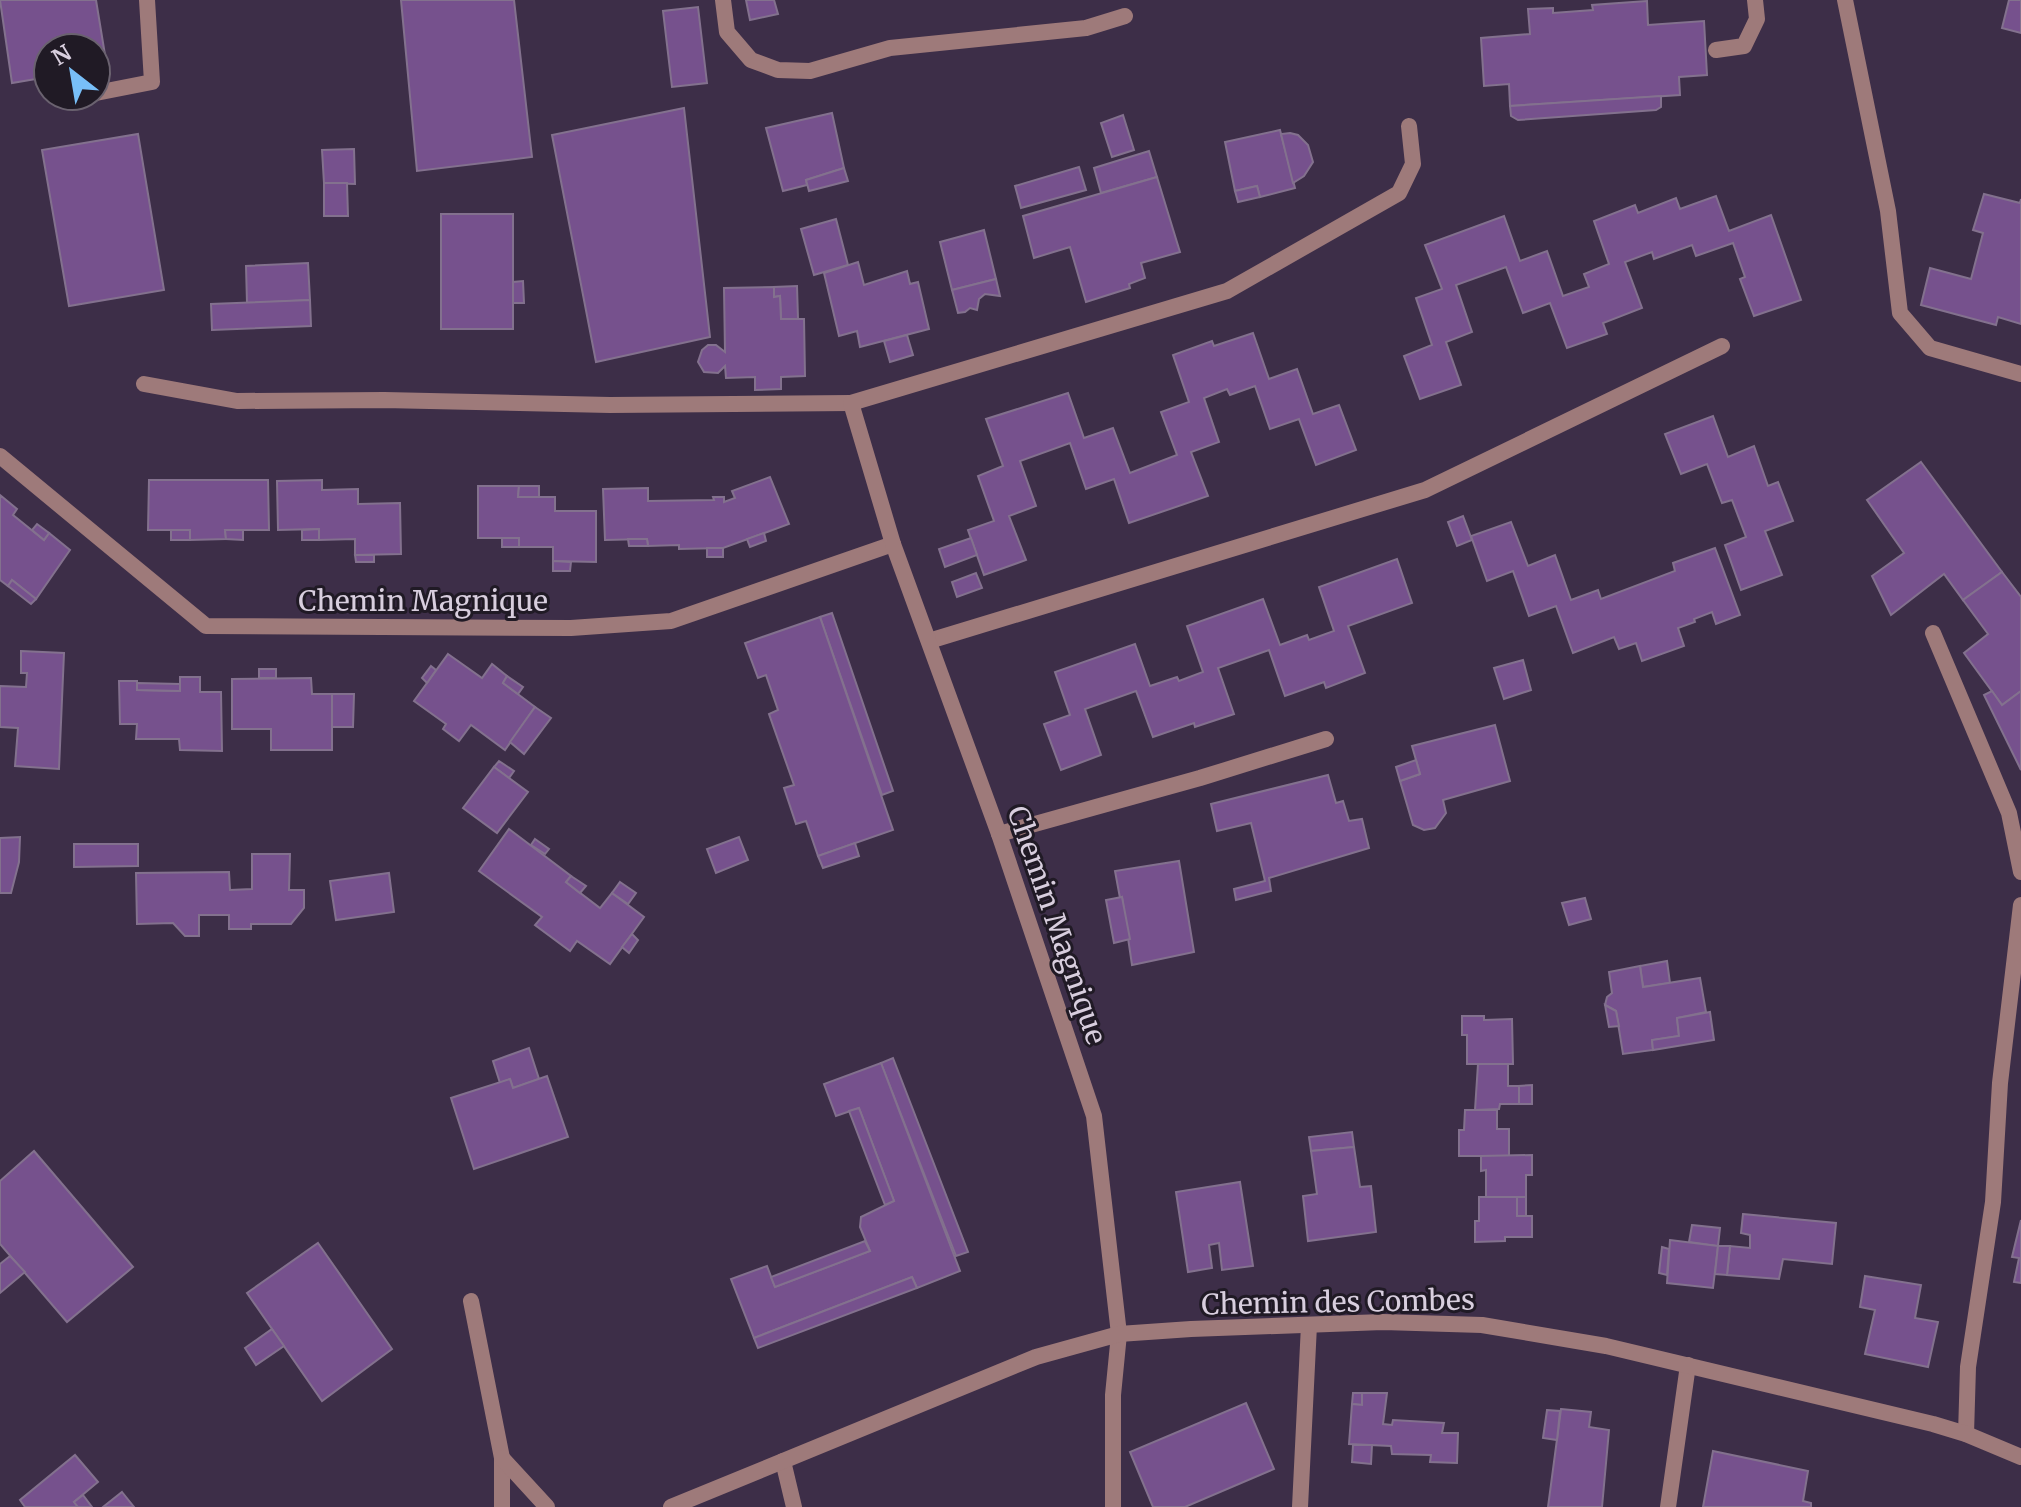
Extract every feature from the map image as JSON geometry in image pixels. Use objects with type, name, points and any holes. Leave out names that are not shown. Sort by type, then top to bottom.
[{"type":"street","points":[[112,90],[152,82],[147,0]]},
{"type":"street","points":[[723,0],[727,32],[751,60],[778,70],[810,71],[890,48],[1086,28],[1125,16]]},
{"type":"street","points":[[1716,50],[1744,46],[1757,19],[1755,0]]},
{"type":"street","points":[[1845,0],[1888,211],[1900,313],[1930,348],[2021,374]]},
{"type":"street","points":[[144,384],[237,401],[384,400],[610,405],[851,403],[1227,291],[1399,193],[1413,164],[1409,126]]},
{"type":"street","points":[[929,641],[1425,490],[1722,346]]},
{"type":"street","name":"Chemin Magnique","points":[[851,403],[893,544],[999,834],[1094,1116],[1119,1334],[1113,1395],[1113,1507]]},
{"type":"street","name":"Chemin Magnique","points":[[0,456],[206,626],[571,628],[671,621],[893,544]]},
{"type":"street","points":[[1933,633],[2009,813],[2021,872]]},
{"type":"street","points":[[999,834],[1326,739]]},
{"type":"street","points":[[1966,1434],[1968,1367],[1993,1202],[2000,1083],[2021,905]]},
{"type":"street","points":[[471,1301],[502,1458],[502,1507]]},
{"type":"street","name":"Chemin des Combes","points":[[671,1507],[1036,1357],[1119,1334],[1383,1322],[1482,1325],[1606,1346],[1933,1424],[2021,1457]]},
{"type":"street","points":[[1300,1507],[1309,1325]]},
{"type":"street","points":[[1668,1507],[1688,1365]]},
{"type":"street","points":[[502,1458],[547,1507]]},
{"type":"street","points":[[783,1461],[794,1507]]},
{"type":"building","points":[[0,0],[96,0],[101,32],[32,32],[32,80],[12,83]]},
{"type":"building","points":[[401,0],[514,0],[532,157],[417,171]]},
{"type":"building","points":[[746,0],[774,0],[778,14],[750,20]]},
{"type":"building","points":[[2009,0],[2021,0],[2021,33],[2002,28]]},
{"type":"building","points":[[1647,1],[1648,25],[1704,21],[1707,75],[1679,77],[1680,95],[1510,106],[1509,84],[1484,86],[1481,38],[1530,34],[1528,9],[1553,8],[1553,13],[1593,10],[1592,5]]},
{"type":"building","points":[[698,7],[707,83],[672,87],[663,11]]},
{"type":"building","points":[[1661,96],[1661,107],[1656,110],[1518,120],[1511,116],[1510,106]]},
{"type":"building","points":[[684,108],[710,337],[596,362],[552,135]]},
{"type":"building","points":[[832,113],[844,168],[806,180],[807,185],[783,191],[766,128]]},
{"type":"building","points":[[1123,115],[1134,150],[1112,157],[1101,123]]},
{"type":"building","points":[[1280,130],[1295,188],[1260,197],[1257,186],[1235,191],[1225,142]]},
{"type":"building","points":[[138,134],[164,290],[69,306],[42,150]]},
{"type":"building","points":[[1281,134],[1298,135],[1308,145],[1313,162],[1304,176],[1293,183]]},
{"type":"building","points":[[354,149],[355,184],[324,183],[322,150]]},
{"type":"building","points":[[1149,151],[1157,177],[1101,193],[1094,168]]},
{"type":"building","points":[[1079,167],[1086,190],[1021,208],[1015,186]]},
{"type":"building","points":[[844,168],[848,181],[809,191],[806,180]]},
{"type":"building","points":[[1157,177],[1180,252],[1141,263],[1145,278],[1129,284],[1130,288],[1086,302],[1070,247],[1034,258],[1023,216]]},
{"type":"building","points":[[324,183],[347,183],[348,216],[324,216]]},
{"type":"building","points":[[1257,186],[1260,197],[1238,202],[1235,191]]},
{"type":"building","points":[[1984,194],[2020,203],[2021,199],[2021,324],[1998,317],[1996,325],[1921,305],[1930,268],[1971,279],[1983,233],[1973,230]]},
{"type":"building","points":[[1716,196],[1729,231],[1771,215],[1801,300],[1754,316],[1740,279],[1745,277],[1733,243],[1696,256],[1692,245],[1654,259],[1652,252],[1625,262],[1642,308],[1603,323],[1607,334],[1567,348],[1550,303],[1523,313],[1506,267],[1456,285],[1472,332],[1446,342],[1461,385],[1420,399],[1404,356],[1432,345],[1416,298],[1442,289],[1425,245],[1504,216],[1520,261],[1547,251],[1563,296],[1589,287],[1584,274],[1609,264],[1594,221],[1635,205],[1638,213],[1676,198],[1680,209]]},
{"type":"building","points":[[441,214],[513,214],[513,329],[441,329]]},
{"type":"building","points":[[836,219],[848,265],[814,275],[801,229]]},
{"type":"building","points":[[984,230],[996,279],[952,290],[940,242]]},
{"type":"building","points":[[858,262],[864,285],[907,271],[910,284],[918,282],[929,329],[860,347],[857,331],[839,336],[824,273]]},
{"type":"building","points":[[308,263],[310,300],[247,303],[246,266]]},
{"type":"building","points":[[996,279],[1000,296],[985,294],[979,299],[977,310],[970,308],[958,313],[952,290]]},
{"type":"building","points":[[523,281],[524,303],[513,303],[513,282]]},
{"type":"building","points":[[797,286],[798,319],[781,319],[780,296],[774,297],[774,287]]},
{"type":"building","points":[[774,287],[774,297],[780,296],[781,319],[804,319],[805,376],[781,377],[781,389],[755,390],[755,377],[726,378],[725,366],[718,373],[704,372],[698,362],[702,350],[708,345],[716,345],[725,352],[724,288]]},
{"type":"building","points":[[310,300],[311,326],[212,330],[211,304]]},
{"type":"building","points":[[1253,333],[1269,379],[1297,369],[1313,414],[1339,405],[1356,450],[1316,465],[1299,419],[1270,429],[1255,386],[1230,395],[1227,389],[1204,398],[1219,442],[1191,452],[1208,496],[1129,523],[1114,479],[1086,489],[1070,443],[1020,461],[1036,506],[1009,516],[1026,560],[984,575],[968,530],[994,521],[978,476],[1003,466],[986,419],[1068,393],[1084,438],[1113,428],[1130,473],[1177,455],[1161,412],[1189,402],[1173,355],[1212,341],[1214,346]]},
{"type":"building","points":[[907,335],[913,355],[890,362],[884,341]]},
{"type":"building","points":[[1713,416],[1728,457],[1754,446],[1768,486],[1778,482],[1793,521],[1765,531],[1782,575],[1741,590],[1725,545],[1746,537],[1732,500],[1722,503],[1707,464],[1681,474],[1665,434]]},
{"type":"building","points":[[1921,462],[2002,572],[1963,600],[1944,574],[1891,615],[1872,576],[1904,553],[1867,500]]},
{"type":"building","points":[[770,477],[789,524],[723,548],[679,549],[679,545],[648,546],[647,539],[605,540],[603,489],[648,488],[648,501],[714,500],[713,497],[724,497],[724,502],[735,498],[732,491]]},
{"type":"building","points":[[149,480],[268,480],[269,530],[225,530],[226,539],[190,540],[190,530],[148,530]]},
{"type":"building","points":[[322,480],[322,490],[358,489],[358,504],[400,503],[401,554],[355,555],[355,539],[319,540],[319,529],[278,530],[277,481]]},
{"type":"building","points":[[478,486],[519,486],[518,497],[555,497],[555,511],[596,511],[596,562],[553,561],[553,547],[519,547],[519,538],[478,538]]},
{"type":"building","points":[[519,486],[539,486],[539,497],[518,497]]},
{"type":"building","points":[[0,495],[17,509],[13,515],[44,540],[49,533],[70,550],[36,599],[12,580],[8,586],[0,580]]},
{"type":"building","points":[[1463,516],[1472,540],[1457,546],[1448,522]]},
{"type":"building","points":[[1511,522],[1528,566],[1555,555],[1571,600],[1598,590],[1601,599],[1675,571],[1673,563],[1715,548],[1740,615],[1716,624],[1712,612],[1694,619],[1695,622],[1678,628],[1684,646],[1642,661],[1636,643],[1619,649],[1614,637],[1573,653],[1556,606],[1529,616],[1513,571],[1487,581],[1471,536]]},
{"type":"building","points":[[37,524],[49,533],[44,540],[32,530]]},
{"type":"building","points":[[319,529],[319,540],[302,540],[302,530]]},
{"type":"building","points":[[171,530],[190,530],[190,540],[171,540]]},
{"type":"building","points":[[225,530],[243,530],[243,540],[226,539]]},
{"type":"building","points":[[764,533],[766,541],[750,547],[747,539]]},
{"type":"building","points":[[502,538],[519,538],[519,547],[502,547]]},
{"type":"building","points":[[971,538],[977,555],[945,567],[939,549]]},
{"type":"building","points":[[628,539],[647,539],[648,546],[629,546]]},
{"type":"building","points":[[707,548],[723,548],[723,557],[707,557]]},
{"type":"building","points":[[355,555],[374,555],[374,562],[356,562]]},
{"type":"building","points":[[1397,559],[1412,603],[1348,626],[1365,673],[1326,688],[1324,682],[1285,696],[1269,650],[1218,668],[1234,714],[1153,737],[1136,691],[1085,709],[1101,755],[1061,770],[1044,724],[1070,715],[1055,672],[1135,644],[1150,686],[1177,677],[1179,681],[1203,672],[1187,626],[1263,599],[1280,645],[1307,635],[1309,640],[1334,631],[1319,587]]},
{"type":"building","points":[[553,561],[571,562],[570,571],[553,571]]},
{"type":"building","points":[[2002,572],[2021,597],[2021,691],[2002,705],[1964,653],[1988,634],[1963,600]]},
{"type":"building","points":[[976,573],[982,588],[957,597],[952,582]]},
{"type":"building","points":[[12,580],[36,599],[31,604],[8,586]]},
{"type":"building","points":[[832,613],[893,791],[882,795],[820,617]]},
{"type":"building","points":[[820,617],[893,830],[818,856],[806,821],[796,824],[784,788],[794,785],[769,714],[778,710],[766,675],[758,678],[745,643]]},
{"type":"building","points":[[21,651],[64,653],[59,769],[15,766],[18,728],[0,727],[0,686],[26,687],[27,673],[21,673]]},
{"type":"building","points":[[448,654],[482,678],[492,664],[507,676],[503,683],[535,707],[505,750],[471,725],[459,741],[443,729],[446,724],[414,701]]},
{"type":"building","points":[[1523,660],[1531,690],[1504,699],[1494,668]]},
{"type":"building","points":[[431,666],[436,670],[427,683],[422,678]]},
{"type":"building","points":[[259,669],[276,669],[276,678],[259,678]]},
{"type":"building","points":[[507,676],[523,687],[518,694],[503,683]]},
{"type":"building","points":[[180,677],[200,677],[200,692],[221,692],[222,751],[180,750],[179,739],[136,739],[137,724],[120,724],[119,681],[137,681],[137,690],[180,691]]},
{"type":"building","points":[[311,678],[312,694],[332,694],[332,750],[271,750],[271,729],[232,729],[232,679]]},
{"type":"building","points":[[137,683],[180,684],[180,691],[137,690]]},
{"type":"building","points":[[1992,691],[2002,705],[2021,691],[2021,770],[1984,695]]},
{"type":"building","points":[[332,694],[354,694],[353,727],[332,727]]},
{"type":"building","points":[[535,707],[551,718],[524,754],[510,742]]},
{"type":"building","points":[[1495,725],[1510,781],[1443,800],[1446,813],[1435,828],[1424,830],[1413,825],[1400,781],[1420,774],[1412,746]]},
{"type":"building","points":[[1416,760],[1420,774],[1400,781],[1396,767]]},
{"type":"building","points":[[499,761],[514,771],[509,778],[494,767]]},
{"type":"building","points":[[494,767],[528,792],[497,833],[463,808]]},
{"type":"building","points":[[1328,775],[1336,803],[1343,801],[1349,821],[1362,819],[1369,848],[1269,878],[1271,891],[1236,900],[1234,889],[1265,881],[1251,823],[1217,831],[1211,804]]},
{"type":"building","points":[[509,829],[571,876],[566,882],[600,908],[612,893],[644,917],[610,964],[577,941],[570,951],[535,925],[542,917],[479,871]]},
{"type":"building","points":[[20,837],[19,862],[11,893],[0,893],[0,838]]},
{"type":"building","points":[[739,837],[748,860],[716,873],[707,849]]},
{"type":"building","points":[[535,839],[549,849],[545,854],[531,845]]},
{"type":"building","points":[[855,843],[859,856],[823,868],[818,856]]},
{"type":"building","points":[[74,844],[138,844],[138,866],[74,867]]},
{"type":"building","points":[[252,854],[290,854],[289,890],[304,890],[304,908],[291,924],[251,924],[251,929],[229,929],[229,915],[199,915],[199,936],[185,936],[173,923],[137,924],[136,873],[229,872],[230,890],[252,889]]},
{"type":"building","points":[[1179,861],[1194,952],[1132,965],[1115,871]]},
{"type":"building","points":[[389,873],[394,912],[336,920],[330,881]]},
{"type":"building","points":[[571,876],[586,886],[580,893],[566,882]]},
{"type":"building","points":[[620,882],[636,893],[628,904],[612,893]]},
{"type":"building","points":[[1122,897],[1130,939],[1114,943],[1106,900]]},
{"type":"building","points":[[1585,898],[1591,919],[1569,925],[1562,903]]},
{"type":"building","points":[[632,934],[638,940],[629,953],[622,947]]},
{"type":"building","points":[[1667,961],[1670,983],[1643,987],[1640,966]]},
{"type":"building","points":[[1640,966],[1643,987],[1700,978],[1706,1012],[1677,1018],[1679,1036],[1652,1040],[1653,1050],[1623,1054],[1616,1011],[1605,1005],[1612,993],[1609,972]]},
{"type":"building","points":[[1605,1005],[1616,1011],[1619,1026],[1609,1027]]},
{"type":"building","points":[[1710,1012],[1714,1040],[1653,1050],[1652,1040],[1679,1036],[1677,1018]]},
{"type":"building","points":[[1462,1016],[1484,1016],[1484,1020],[1512,1019],[1513,1064],[1467,1064],[1467,1035],[1462,1035]]},
{"type":"building","points":[[529,1048],[539,1079],[513,1088],[510,1079],[500,1083],[493,1061]]},
{"type":"building","points":[[893,1058],[968,1252],[956,1256],[881,1063]]},
{"type":"building","points":[[881,1063],[960,1271],[917,1288],[912,1277],[754,1338],[731,1279],[767,1266],[775,1287],[870,1251],[860,1227],[861,1217],[894,1201],[859,1108],[836,1116],[824,1084]]},
{"type":"building","points":[[1478,1064],[1508,1064],[1508,1086],[1519,1086],[1519,1104],[1500,1104],[1499,1109],[1475,1110]]},
{"type":"building","points":[[547,1076],[568,1137],[474,1169],[451,1098],[510,1079],[513,1088]]},
{"type":"building","points":[[1532,1085],[1532,1104],[1519,1104],[1519,1086]]},
{"type":"building","points":[[859,1108],[894,1201],[885,1205],[849,1111]]},
{"type":"building","points":[[1465,1110],[1497,1110],[1497,1129],[1509,1129],[1509,1156],[1459,1156],[1459,1130],[1464,1130]]},
{"type":"building","points":[[1352,1132],[1354,1147],[1311,1151],[1309,1137]]},
{"type":"building","points":[[1354,1147],[1360,1187],[1371,1186],[1376,1232],[1308,1241],[1303,1196],[1317,1194],[1311,1151]]},
{"type":"building","points":[[34,1151],[133,1267],[67,1322],[0,1244],[0,1181]]},
{"type":"building","points":[[1532,1155],[1532,1175],[1526,1175],[1526,1197],[1486,1197],[1486,1170],[1481,1171],[1481,1156]]},
{"type":"building","points":[[1240,1182],[1253,1266],[1222,1270],[1219,1243],[1209,1245],[1212,1268],[1188,1272],[1176,1192]]},
{"type":"building","points":[[1479,1197],[1517,1197],[1517,1216],[1532,1216],[1532,1237],[1475,1242]]},
{"type":"building","points":[[1517,1197],[1526,1197],[1526,1216],[1517,1216]]},
{"type":"building","points":[[1743,1214],[1836,1223],[1832,1264],[1783,1259],[1779,1279],[1727,1275],[1730,1246],[1750,1248],[1750,1235],[1741,1233]]},
{"type":"building","points":[[2021,1220],[2021,1283],[2014,1282],[2019,1258],[2012,1257]]},
{"type":"building","points":[[1692,1225],[1720,1228],[1718,1246],[1689,1242]]},
{"type":"building","points":[[1670,1240],[1718,1246],[1713,1288],[1667,1283]]},
{"type":"building","points":[[865,1241],[870,1251],[775,1287],[771,1277]]},
{"type":"building","points":[[318,1243],[392,1349],[322,1401],[247,1293]]},
{"type":"building","points":[[1718,1246],[1730,1246],[1727,1275],[1715,1274]]},
{"type":"building","points":[[1662,1247],[1669,1249],[1667,1275],[1659,1273]]},
{"type":"building","points":[[10,1256],[25,1272],[0,1293],[0,1264]]},
{"type":"building","points":[[1865,1276],[1921,1285],[1915,1318],[1938,1322],[1928,1367],[1865,1354],[1875,1310],[1860,1307]]},
{"type":"building","points":[[912,1277],[917,1288],[758,1348],[754,1338]]},
{"type":"building","points":[[272,1329],[284,1346],[256,1365],[245,1348]]},
{"type":"building","points":[[1353,1393],[1362,1393],[1362,1405],[1352,1404]]},
{"type":"building","points":[[1362,1393],[1387,1393],[1383,1424],[1392,1425],[1393,1420],[1444,1423],[1442,1433],[1458,1433],[1457,1463],[1430,1462],[1431,1455],[1392,1454],[1391,1446],[1349,1444],[1352,1404],[1362,1405]]},
{"type":"building","points":[[1246,1403],[1274,1469],[1185,1507],[1153,1507],[1130,1452]]},
{"type":"building","points":[[1561,1409],[1591,1412],[1589,1427],[1609,1430],[1602,1507],[1548,1507]]},
{"type":"building","points":[[1547,1410],[1560,1411],[1557,1440],[1543,1438]]},
{"type":"building","points":[[1353,1445],[1372,1445],[1371,1464],[1352,1462]]},
{"type":"building","points":[[1713,1451],[1808,1471],[1803,1501],[1811,1503],[1811,1507],[1703,1507]]},
{"type":"building","points":[[75,1455],[98,1482],[74,1502],[78,1507],[25,1507],[20,1500]]},
{"type":"building","points":[[122,1492],[134,1507],[103,1507]]},
{"type":"building","points":[[83,1495],[92,1507],[78,1507],[74,1502]]}]
